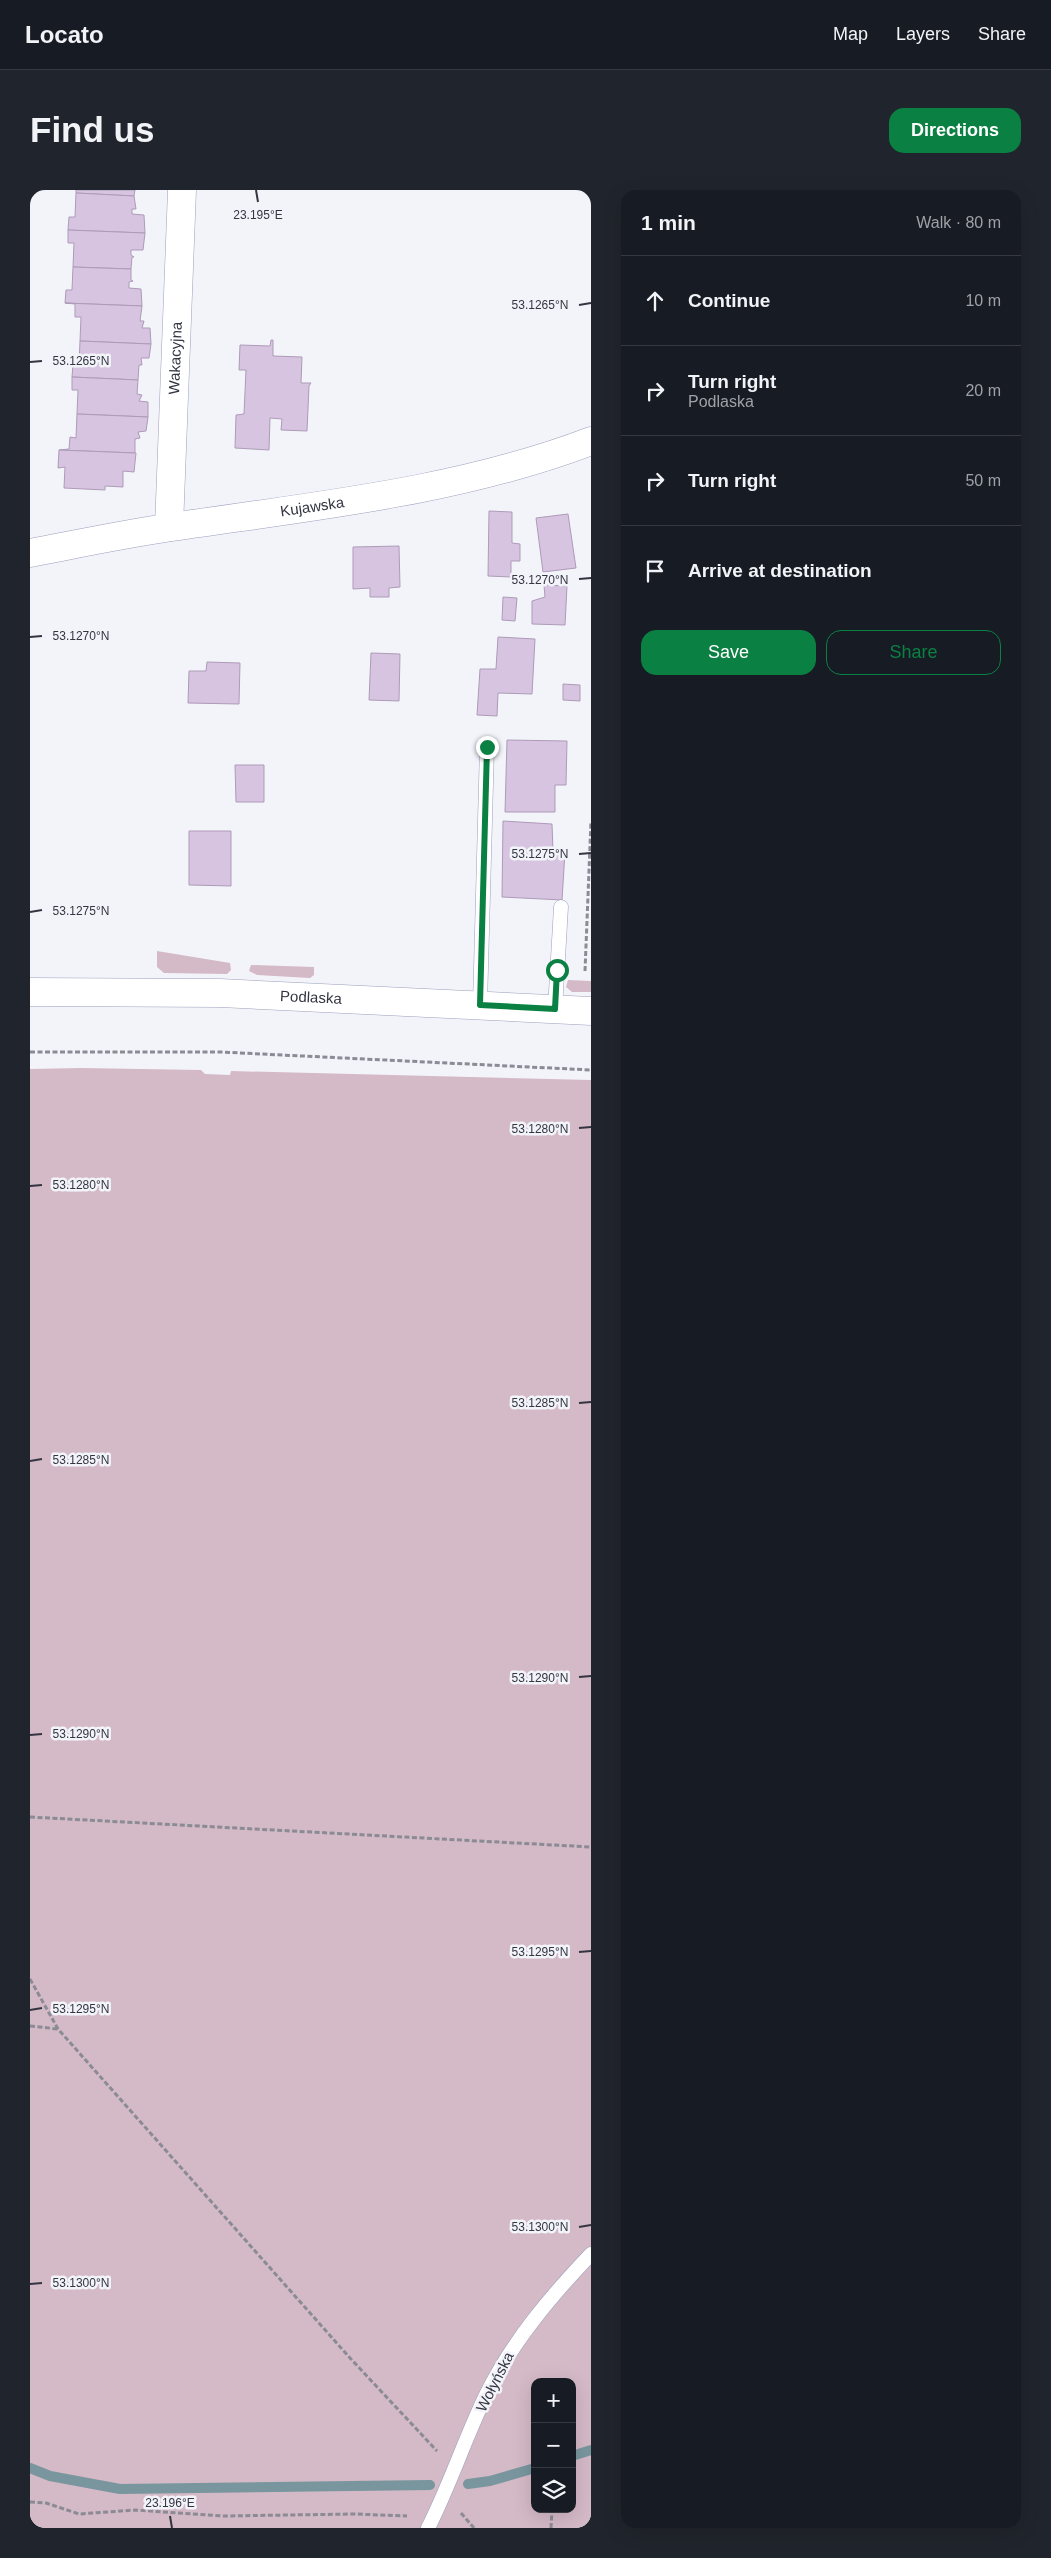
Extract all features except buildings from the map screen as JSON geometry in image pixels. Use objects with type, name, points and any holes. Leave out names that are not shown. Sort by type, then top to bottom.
[{"type":"street","name":"Wakacyjna","points":[[170,527],[182,190]]},
{"type":"street","name":"Kujawska","points":[[30,553],[170,527],[356,501],[466,480],[543,459],[591,440]]},
{"type":"street","name":"Podlaska","points":[[30,992],[220,993],[591,1011]]},
{"type":"lane","points":[[480,1005],[487,747]]},
{"type":"lane","points":[[555,1009],[561,907]]},
{"type":"lane","name":"Wołyńska","points":[[431,2523],[487,2394],[513,2348],[540,2312],[591,2254]]},
{"type":"path","points":[[585,971],[590,923],[591,821]]},
{"type":"path","points":[[30,1052],[220,1052],[591,1070]]},
{"type":"path","points":[[30,1817],[591,1848]]},
{"type":"path","points":[[30,1979],[58,2029],[350,2358],[437,2451],[450,2478]]},
{"type":"path","points":[[30,2026],[58,2029]]},
{"type":"path","points":[[30,2502],[46,2503],[79,2514],[135,2510],[224,2516],[355,2514],[431,2523]]},
{"type":"path","points":[[551,2528],[552,2513]]},
{"type":"shaded area","points":[[157,951],[230,963],[231,970],[227,974],[164,973],[157,967]]},
{"type":"shaded area","points":[[251,965],[314,967],[314,975],[310,978],[257,975],[249,971]]},
{"type":"shaded area","points":[[568,980],[591,981],[591,992],[572,992],[566,987]]},
{"type":"shaded area","points":[[30,1069],[201,1070],[205,1074],[230,1075],[231,1071],[591,1080],[591,2528],[30,2528]]},
{"type":"waterway","points":[[576,2455],[591,2450]]},
{"type":"waterway","points":[[30,2468],[50,2476],[120,2489],[430,2485]]},
{"type":"waterway","points":[[468,2484],[490,2481],[531,2469]]},
{"type":"route","points":[[487,747],[480,1005],[555,1009],[557,970]]}]
